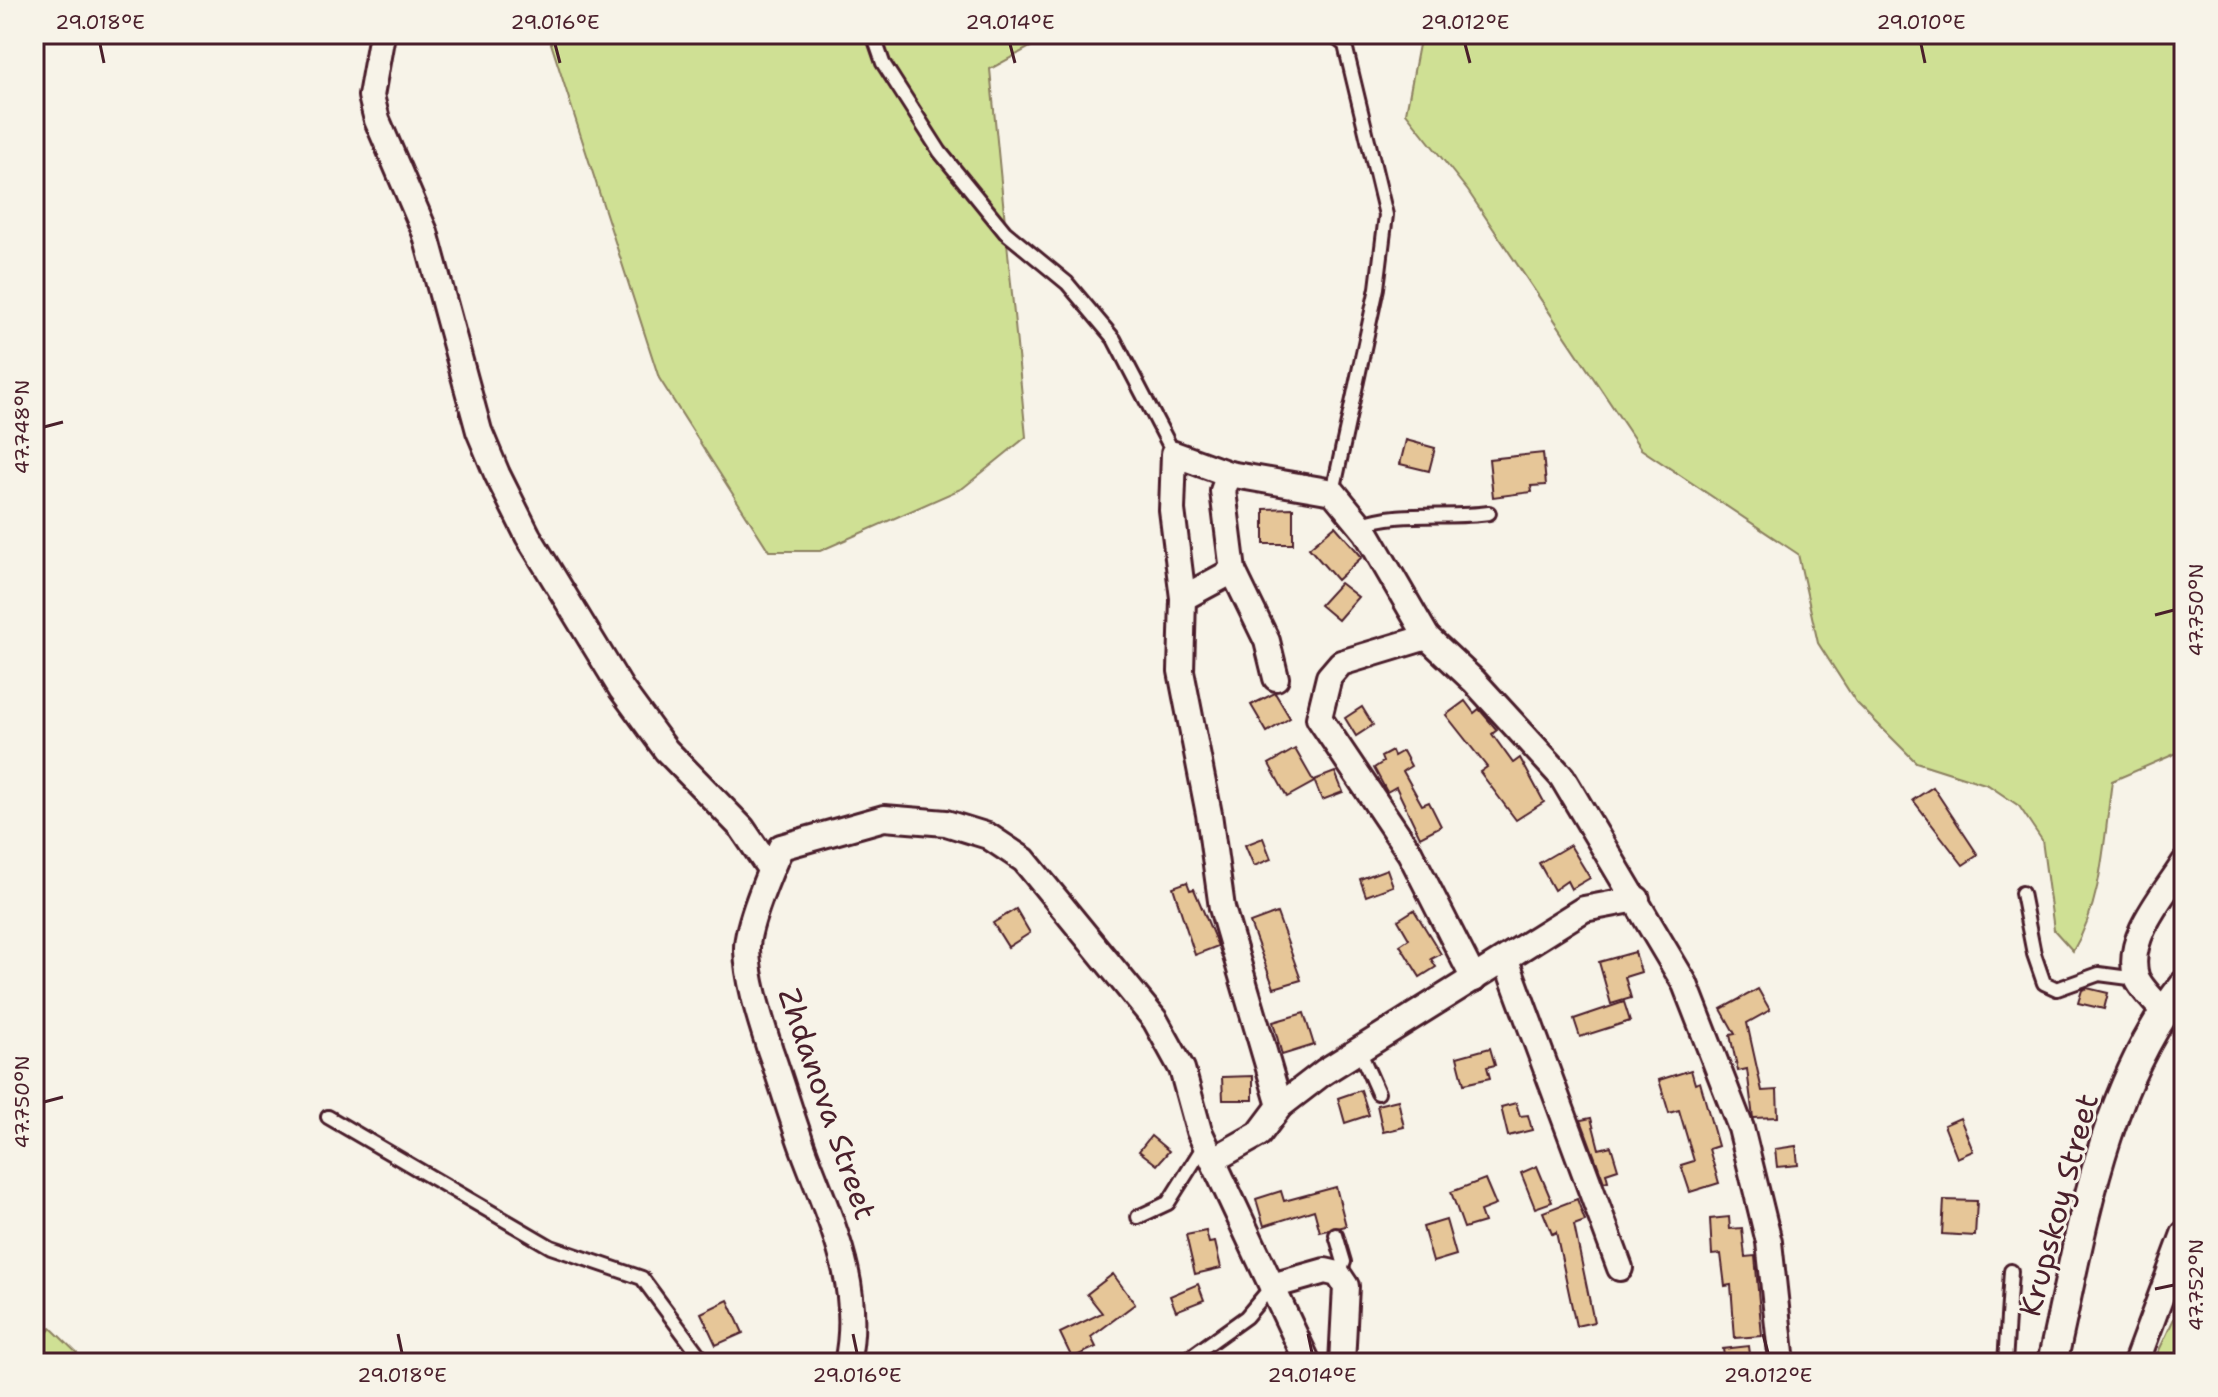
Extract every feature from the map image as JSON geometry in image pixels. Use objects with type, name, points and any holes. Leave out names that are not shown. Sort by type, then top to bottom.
[{"type":"street","points":[[382,34],[371,96],[377,120],[425,232],[479,431],[497,474],[528,536],[622,690],[666,750],[742,828],[770,869]]},
{"type":"street","points":[[1280,1106],[1222,908],[1209,814],[1181,671],[1183,598],[1172,510],[1174,454],[1229,474],[1333,492],[1360,525],[1427,637],[1474,681],[1562,777],[1685,984],[1741,1128],[1769,1242],[1782,1363]]},
{"type":"street","points":[[1229,474],[1223,491],[1233,571],[1267,641],[1276,678]]},
{"type":"street","points":[[1183,598],[1233,571]]},
{"type":"street","points":[[1427,637],[1341,663],[1329,677],[1319,718],[1410,853],[1474,979]]},
{"type":"street","name":"Zhdanova Street","points":[[847,1363],[854,1332],[851,1288],[837,1233],[807,1158],[757,1011],[747,947],[770,869],[781,847],[884,818],[946,823],[988,836],[1024,860],[1155,1020],[1182,1069],[1209,1152],[1309,1362]]},
{"type":"street","points":[[2163,1011],[2137,979],[2135,956],[2145,925],[2184,863]]},
{"type":"street","points":[[1209,1152],[1259,1134],[1280,1106],[1359,1050],[1584,909],[1637,899]]},
{"type":"street","points":[[1506,960],[1620,1268]]},
{"type":"street","name":"Krupskoy Street","points":[[2052,1363],[2091,1191],[2119,1103],[2163,1011],[2184,985]]},
{"type":"street","points":[[2136,1363],[2184,1234]]},
{"type":"street","points":[[1272,1286],[1325,1271],[1338,1274],[1346,1286],[1342,1363]]},
{"type":"lane","points":[[873,34],[883,63],[940,152],[1005,232],[1067,283],[1114,339],[1174,454]]},
{"type":"lane","points":[[1331,34],[1345,45],[1386,215],[1377,288],[1333,492]]},
{"type":"lane","points":[[1360,525],[1378,518],[1453,518],[1489,513]]},
{"type":"lane","points":[[2022,893],[2034,954],[2044,983],[2057,989],[2099,974],[2137,979]]},
{"type":"lane","points":[[1359,1050],[1378,1093]]},
{"type":"lane","points":[[328,1117],[551,1247],[642,1278],[705,1363]]},
{"type":"lane","points":[[1138,1217],[1168,1203],[1209,1152]]},
{"type":"lane","points":[[1336,1235],[1344,1262],[1338,1274]]},
{"type":"lane","points":[[2005,1363],[2011,1271]]},
{"type":"lane","points":[[1182,1363],[1246,1317],[1272,1286]]},
{"type":"green space","points":[[548,34],[1054,34],[990,69],[1026,437],[963,488],[820,551],[769,551],[659,378]]},
{"type":"green space","points":[[1421,34],[2184,34],[2184,750],[2112,781],[2096,890],[2091,911],[2073,951],[2054,930],[2042,840],[2019,806],[1988,785],[1916,762],[1856,702],[1818,643],[1798,554],[1641,449],[1468,191],[1406,113]]},
{"type":"green space","points":[[2184,1286],[2184,1363],[2153,1363],[2179,1308]]},
{"type":"green space","points":[[51,1328],[87,1363],[34,1363],[34,1348]]},
{"type":"building","points":[[1406,440],[1435,448],[1429,471],[1400,464]]},
{"type":"building","points":[[1543,453],[1546,485],[1531,486],[1532,492],[1493,497],[1489,459]]},
{"type":"building","points":[[1293,508],[1293,544],[1264,544],[1264,509]]},
{"type":"building","points":[[1335,526],[1362,557],[1337,580],[1309,548]]},
{"type":"building","points":[[1340,583],[1358,597],[1338,620],[1320,605]]},
{"type":"building","points":[[1275,693],[1290,718],[1267,732],[1251,705]]},
{"type":"building","points":[[1465,701],[1474,713],[1479,709],[1497,730],[1492,734],[1513,763],[1520,758],[1544,802],[1516,820],[1480,772],[1487,767],[1446,715]]},
{"type":"building","points":[[1362,707],[1373,725],[1356,736],[1345,718]]},
{"type":"building","points":[[1295,749],[1314,782],[1287,797],[1269,764]]},
{"type":"building","points":[[1392,751],[1394,756],[1403,751],[1411,766],[1403,771],[1422,805],[1429,802],[1441,826],[1420,837],[1396,787],[1387,792],[1374,768],[1383,762],[1381,757]]},
{"type":"building","points":[[1335,772],[1343,792],[1322,800],[1314,780]]},
{"type":"building","points":[[1933,787],[1978,855],[1963,865],[1913,800]]},
{"type":"building","points":[[1263,838],[1271,859],[1254,866],[1245,845]]},
{"type":"building","points":[[1570,845],[1590,878],[1571,889],[1567,881],[1554,890],[1539,863]]},
{"type":"building","points":[[1387,869],[1393,886],[1366,896],[1360,879]]},
{"type":"building","points":[[1187,882],[1190,890],[1194,889],[1218,946],[1195,955],[1173,887]]},
{"type":"building","points":[[1016,909],[1030,933],[1008,947],[993,923]]},
{"type":"building","points":[[1414,910],[1441,954],[1431,959],[1436,967],[1420,977],[1400,945],[1409,939],[1398,920]]},
{"type":"building","points":[[1277,913],[1301,980],[1274,988],[1250,923]]},
{"type":"building","points":[[1635,952],[1641,972],[1625,977],[1631,998],[1611,1004],[1599,962]]},
{"type":"building","points":[[2087,988],[2108,993],[2104,1009],[2078,1003],[2082,990]]},
{"type":"building","points":[[1758,989],[1770,1010],[1747,1023],[1762,1091],[1777,1090],[1778,1117],[1753,1118],[1747,1069],[1738,1071],[1730,1035],[1735,1034],[1721,1009]]},
{"type":"building","points":[[1624,1002],[1630,1021],[1580,1037],[1574,1019]]},
{"type":"building","points":[[1304,1013],[1314,1045],[1282,1055],[1273,1022]]},
{"type":"building","points":[[1490,1048],[1495,1065],[1487,1067],[1490,1078],[1464,1084],[1457,1057]]},
{"type":"building","points":[[1691,1070],[1695,1084],[1700,1082],[1718,1146],[1709,1149],[1719,1183],[1690,1192],[1681,1165],[1694,1161],[1679,1110],[1669,1113],[1659,1080]]},
{"type":"building","points":[[1253,1076],[1253,1100],[1223,1100],[1222,1077]]},
{"type":"building","points":[[1361,1090],[1369,1115],[1345,1123],[1338,1098]]},
{"type":"building","points":[[1398,1100],[1404,1127],[1383,1132],[1377,1105]]},
{"type":"building","points":[[1516,1103],[1520,1116],[1528,1115],[1532,1130],[1508,1136],[1501,1107]]},
{"type":"building","points":[[1591,1118],[1599,1149],[1611,1146],[1618,1169],[1606,1173],[1608,1181],[1604,1182],[1581,1120]]},
{"type":"building","points":[[1960,1118],[1973,1151],[1957,1158],[1944,1125]]},
{"type":"building","points":[[1151,1136],[1169,1151],[1157,1165],[1139,1151]]},
{"type":"building","points":[[1796,1146],[1798,1165],[1777,1167],[1775,1149]]},
{"type":"building","points":[[1537,1166],[1552,1202],[1535,1208],[1521,1173]]},
{"type":"building","points":[[1485,1179],[1496,1205],[1480,1211],[1484,1222],[1464,1228],[1451,1192]]},
{"type":"building","points":[[1336,1187],[1346,1226],[1320,1232],[1314,1210],[1264,1226],[1256,1199],[1281,1191],[1284,1201]]},
{"type":"building","points":[[1577,1199],[1585,1221],[1574,1225],[1594,1322],[1576,1326],[1556,1232],[1552,1234],[1543,1212]]},
{"type":"building","points":[[1944,1200],[1977,1201],[1975,1236],[1942,1234]]},
{"type":"building","points":[[1729,1217],[1730,1229],[1742,1228],[1745,1257],[1755,1256],[1762,1336],[1735,1338],[1731,1285],[1725,1286],[1721,1254],[1712,1255],[1710,1219]]},
{"type":"building","points":[[1446,1220],[1456,1255],[1433,1262],[1423,1227]]},
{"type":"building","points":[[1206,1231],[1209,1243],[1215,1242],[1221,1268],[1195,1274],[1186,1235]]},
{"type":"building","points":[[1113,1274],[1135,1304],[1091,1337],[1096,1347],[1072,1358],[1060,1333],[1102,1313],[1087,1294]]},
{"type":"building","points":[[1198,1284],[1204,1300],[1176,1311],[1170,1296]]},
{"type":"building","points":[[728,1300],[743,1333],[716,1345],[701,1313]]},
{"type":"building","points":[[1749,1346],[1751,1363],[1725,1363],[1723,1349]]}]
